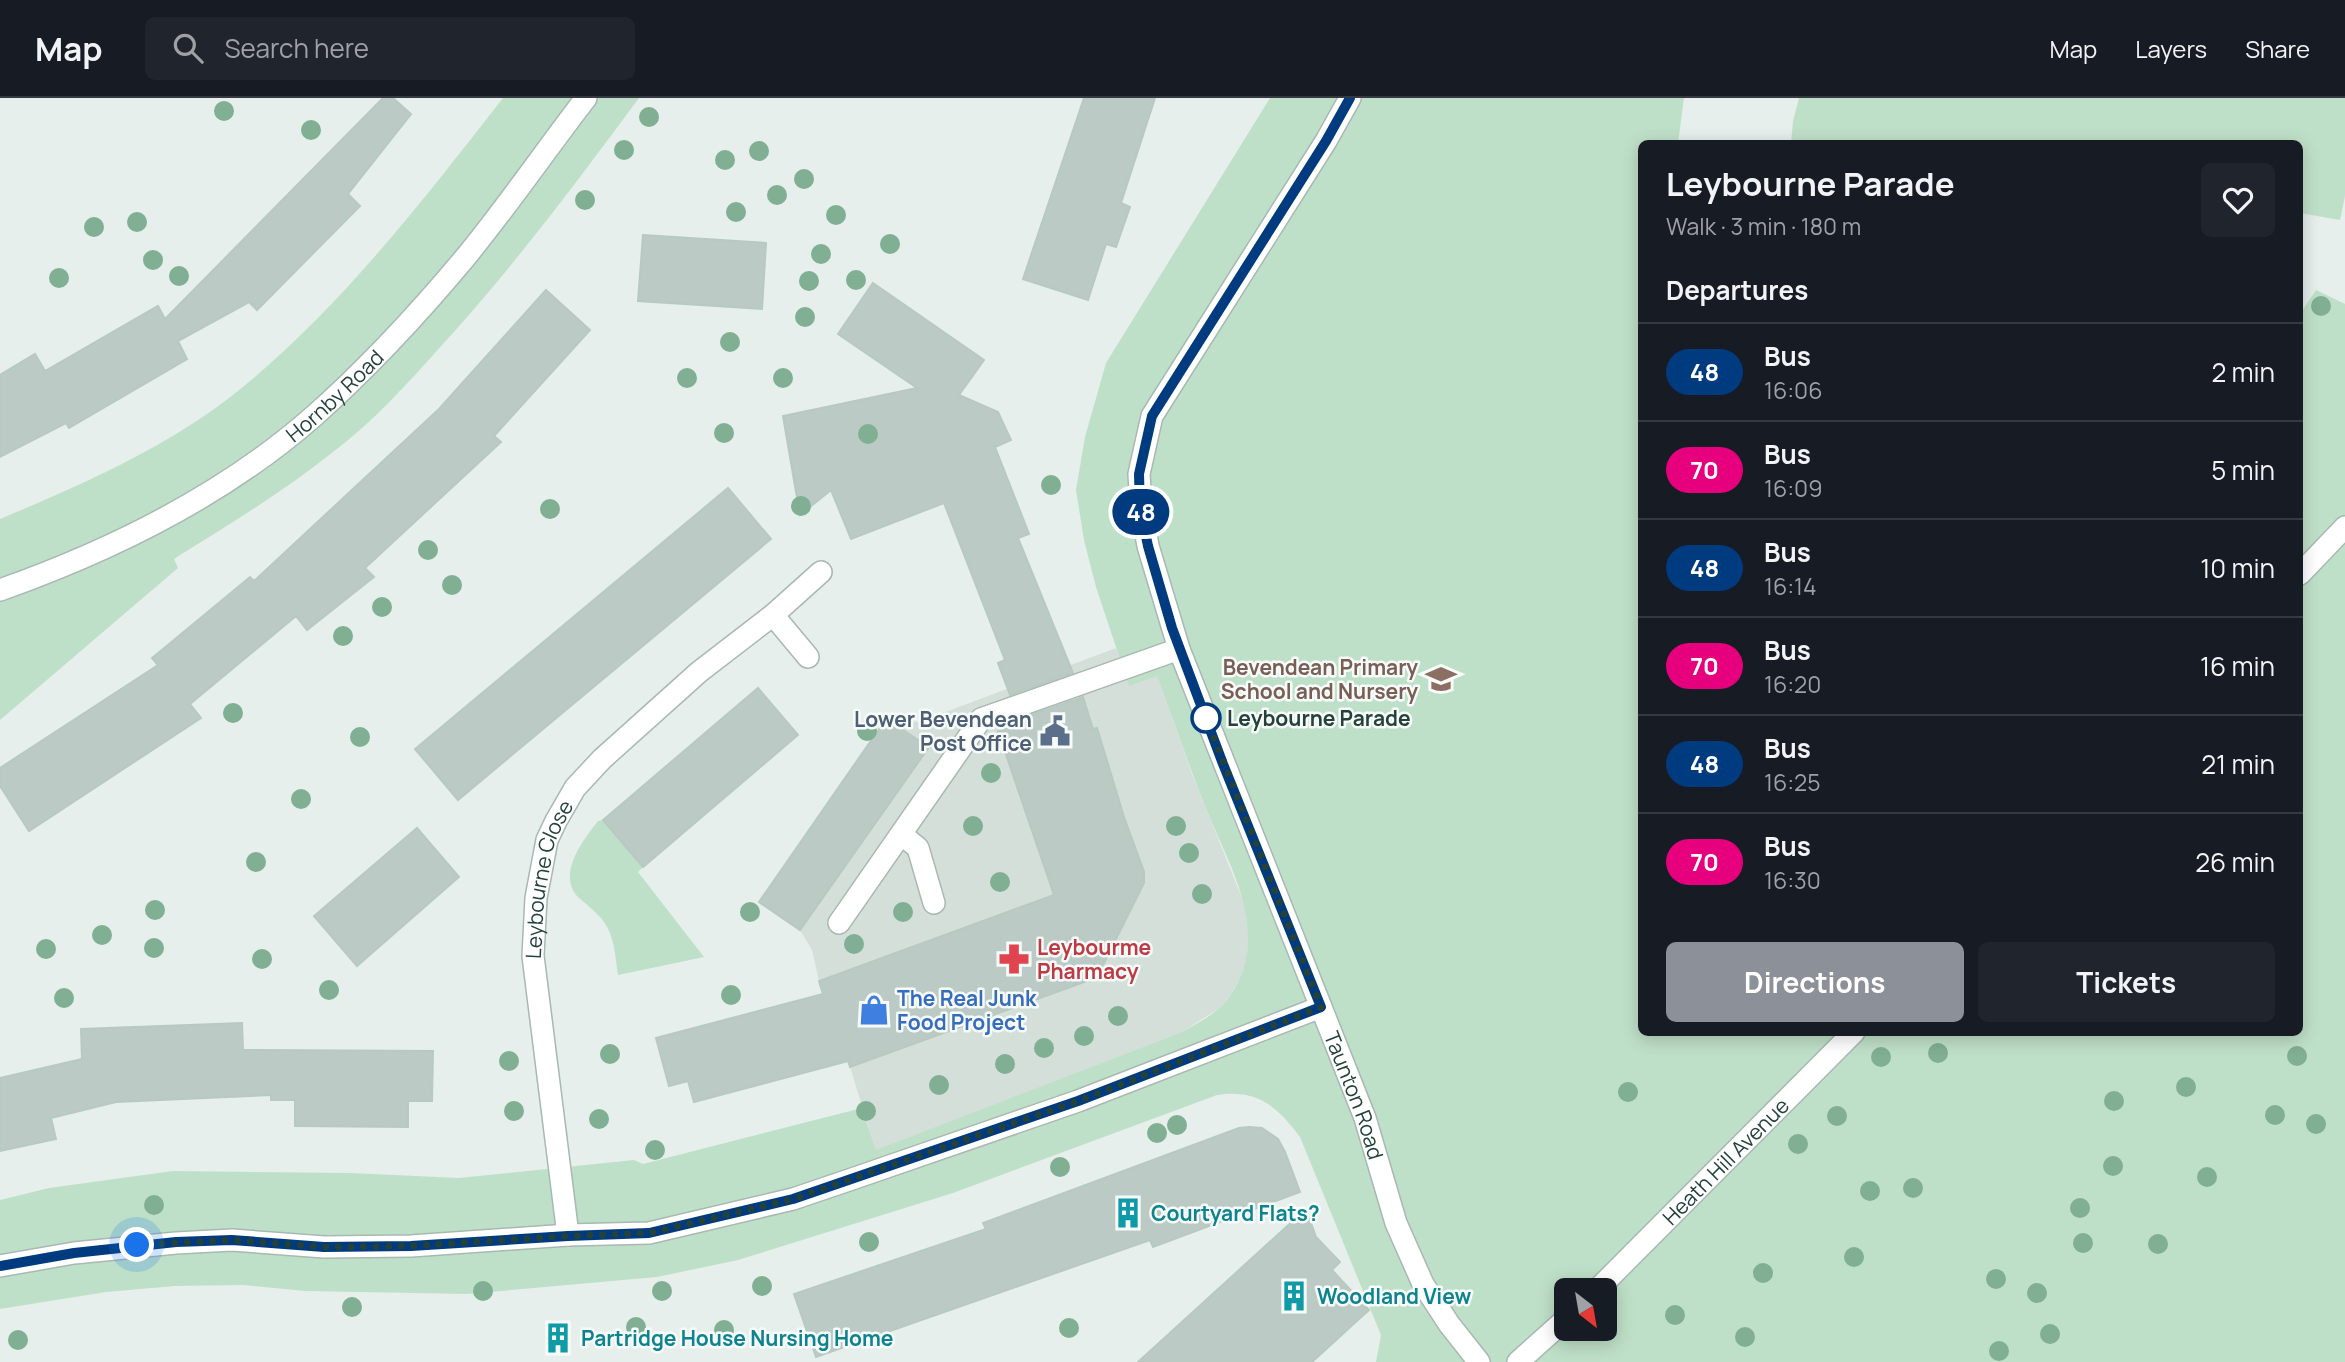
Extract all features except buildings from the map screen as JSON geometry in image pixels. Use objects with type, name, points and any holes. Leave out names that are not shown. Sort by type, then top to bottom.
[{"type":"street","name":"Hornby Road","points":[[0,590],[89,556],[175,513],[247,467],[313,417],[392,341],[463,259],[586,98]]},
{"type":"street","name":"Taunton Road","points":[[1350,98],[1152,416],[1139,474],[1140,508],[1148,546],[1179,649],[1365,1118],[1396,1223],[1423,1284],[1449,1324],[1479,1362]]},
{"type":"street","points":[[2303,571],[2345,527]]},
{"type":"street","name":"Leybourne Close","points":[[568,1236],[533,956],[536,898],[547,840],[575,788],[602,759],[699,672],[773,615],[821,572]]},
{"type":"street","points":[[773,615],[808,657]]},
{"type":"street","points":[[839,923],[981,719],[1179,649]]},
{"type":"street","points":[[901,834],[918,848],[934,903]]},
{"type":"street","points":[[0,1266],[74,1253],[176,1242],[232,1240],[324,1247],[411,1246],[649,1233],[793,1199],[1078,1101],[1321,1007]]},
{"type":"street","name":"Heath Hill Avenue","points":[[1609,1278],[1850,1036]]},
{"type":"street","points":[[1518,1362],[1554,1330]]},
{"type":"shaded area","points":[[1116,648],[1129,685],[1157,675],[1192,774],[1246,908],[1249,935],[1247,957],[1241,976],[1221,1007],[1182,1032],[876,1151],[819,981],[812,950],[800,930],[759,902],[886,719],[919,722]]},
{"type":"green space","points":[[503,98],[639,98],[520,254],[418,372],[377,414],[295,481],[174,559],[178,568],[0,720],[0,519],[89,480],[147,450],[203,417],[229,398],[304,332],[375,257]]},
{"type":"green space","points":[[1270,98],[1684,98],[1678,140],[1638,140],[1638,1036],[2303,1036],[2303,310],[2316,290],[2345,304],[2345,1362],[1376,1362],[1381,1335],[1300,1137],[1283,1117],[1265,1102],[1255,1097],[1231,1094],[1217,1095],[953,1193],[738,1260],[657,1277],[467,1294],[305,1291],[244,1285],[175,1286],[106,1292],[0,1309],[0,1200],[49,1188],[173,1171],[350,1173],[459,1178],[634,1160],[643,1164],[862,1108],[876,1150],[1182,1032],[1205,1019],[1229,997],[1245,962],[1248,940],[1242,896],[1200,794],[1157,676],[1129,686],[1096,587],[1084,540],[1076,490],[1085,437],[1106,363]]},
{"type":"green space","points":[[1799,98],[2345,98],[2345,196],[2340,220],[2303,214],[2303,140],[1791,140]]},
{"type":"green space","points":[[603,820],[643,867],[638,872],[704,957],[618,975],[608,928],[598,914],[576,895],[570,876],[571,866],[580,846],[598,821]]},
{"type":"bus line","name":"48","points":[[0,1266],[74,1253],[176,1242],[232,1240],[324,1247],[411,1246],[649,1233],[793,1199],[1078,1101],[1321,1007],[1223,764],[1172,628],[1148,546],[1140,508],[1139,474],[1152,416],[1326,141],[1350,98]]},
{"type":"place","name":"Bevendean Primary School and Nursery","points":[[1441,679]]},
{"type":"place","name":"Leybourne Parade","points":[[1206,718]]},
{"type":"place","name":"Lower Bevendean Post Office","points":[[1055,731]]},
{"type":"place","name":"Leybourme Pharmacy","points":[[1014,959]]},
{"type":"place","name":"The Real Junk Food Project","points":[[874,1010]]},
{"type":"place","name":"Courtyard Flats?","points":[[1128,1213]]},
{"type":"place","name":"Woodland View","points":[[1294,1296]]},
{"type":"place","name":"Partridge House Nursing Home","points":[[558,1338]]},
{"type":"route","points":[[137,1245],[232,1240],[324,1247],[411,1246],[649,1233],[793,1199],[1078,1101],[1321,1007],[1206,718]]}]
